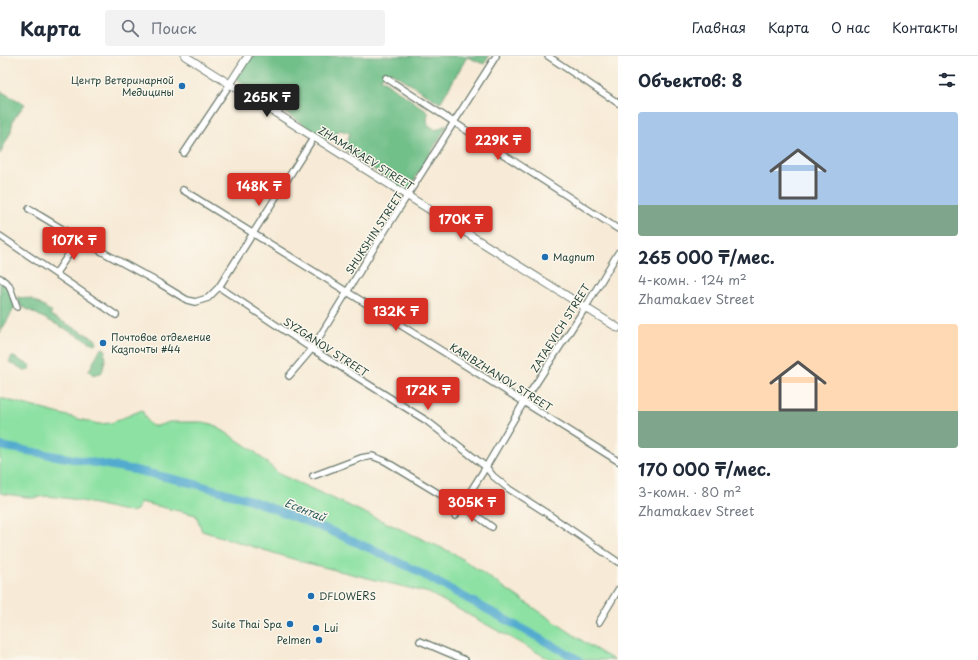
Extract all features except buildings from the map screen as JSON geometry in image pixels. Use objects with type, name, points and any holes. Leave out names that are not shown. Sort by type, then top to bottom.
[{"type":"street","name":"ZHAMAKAEV STREET","points":[[185,56],[618,328]]},
{"type":"street","points":[[184,153],[248,56]]},
{"type":"street","name":"SHUKSHIN STREET","points":[[289,376],[312,349],[347,291],[496,56]]},
{"type":"street","points":[[548,56],[618,103]]},
{"type":"street","points":[[386,78],[618,228]]},
{"type":"street","points":[[29,209],[79,240],[159,283],[186,300],[195,302],[208,298],[219,287],[314,137]]},
{"type":"street","name":"KARIBZHANOV STREET","points":[[183,190],[618,461]]},
{"type":"street","points":[[0,236],[116,315]]},
{"type":"street","points":[[56,273],[79,240]]},
{"type":"street","name":"ZATAEVICH STREET","points":[[455,516],[524,402],[585,308],[618,253]]},
{"type":"street","points":[[0,278],[8,284],[17,307]]},
{"type":"street","name":"SYZGANOV STREET","points":[[219,287],[312,349],[427,421],[486,466],[493,476],[508,489],[545,512],[618,562]]},
{"type":"street","points":[[313,476],[361,458],[372,456],[385,461],[462,506],[492,526]]},
{"type":"street","points":[[598,622],[618,590]]},
{"type":"street","points":[[420,641],[465,660]]},
{"type":"green space","points":[[251,56],[489,56],[484,64],[467,57],[440,103],[391,72],[380,78],[428,112],[427,124],[436,130],[448,124],[407,192],[344,149],[350,133],[340,130],[328,141],[236,79]]},
{"type":"green space","points":[[0,91],[25,104],[13,120],[11,131],[0,154]]},
{"type":"green space","points":[[0,281],[7,286],[15,307],[0,333]]},
{"type":"green space","points":[[17,297],[32,299],[52,312],[50,315],[95,339],[97,343],[94,344],[21,306]]},
{"type":"green space","points":[[103,348],[106,350],[104,354],[106,356],[103,369],[101,373],[93,375],[89,371],[99,351]]},
{"type":"green space","points":[[12,356],[31,366],[30,369],[26,371],[9,362]]},
{"type":"green space","points":[[0,398],[98,424],[111,423],[142,410],[147,421],[152,426],[169,422],[202,422],[212,424],[254,451],[279,474],[455,554],[590,646],[614,660],[551,660],[429,593],[303,562],[202,531],[196,515],[140,502],[137,510],[130,512],[72,499],[47,496],[32,498],[0,493]]},
{"type":"waterway","name":"Есентай","points":[[0,446],[135,470],[199,485],[248,499],[331,531],[415,570],[579,660]]},
{"type":"place","name":"Центр Ветеринарной Медицины","points":[[182,86]]},
{"type":"place","name":"Magnum","points":[[545,257]]},
{"type":"place","name":"Почтовое отделение Казпочты #44","points":[[103,343]]},
{"type":"place","name":"DFLOWERS","points":[[311,596]]},
{"type":"place","name":"Suite Thai Spa","points":[[290,624]]},
{"type":"place","name":"Lui","points":[[316,628]]},
{"type":"place","name":"Pelmen","points":[[319,640]]}]
